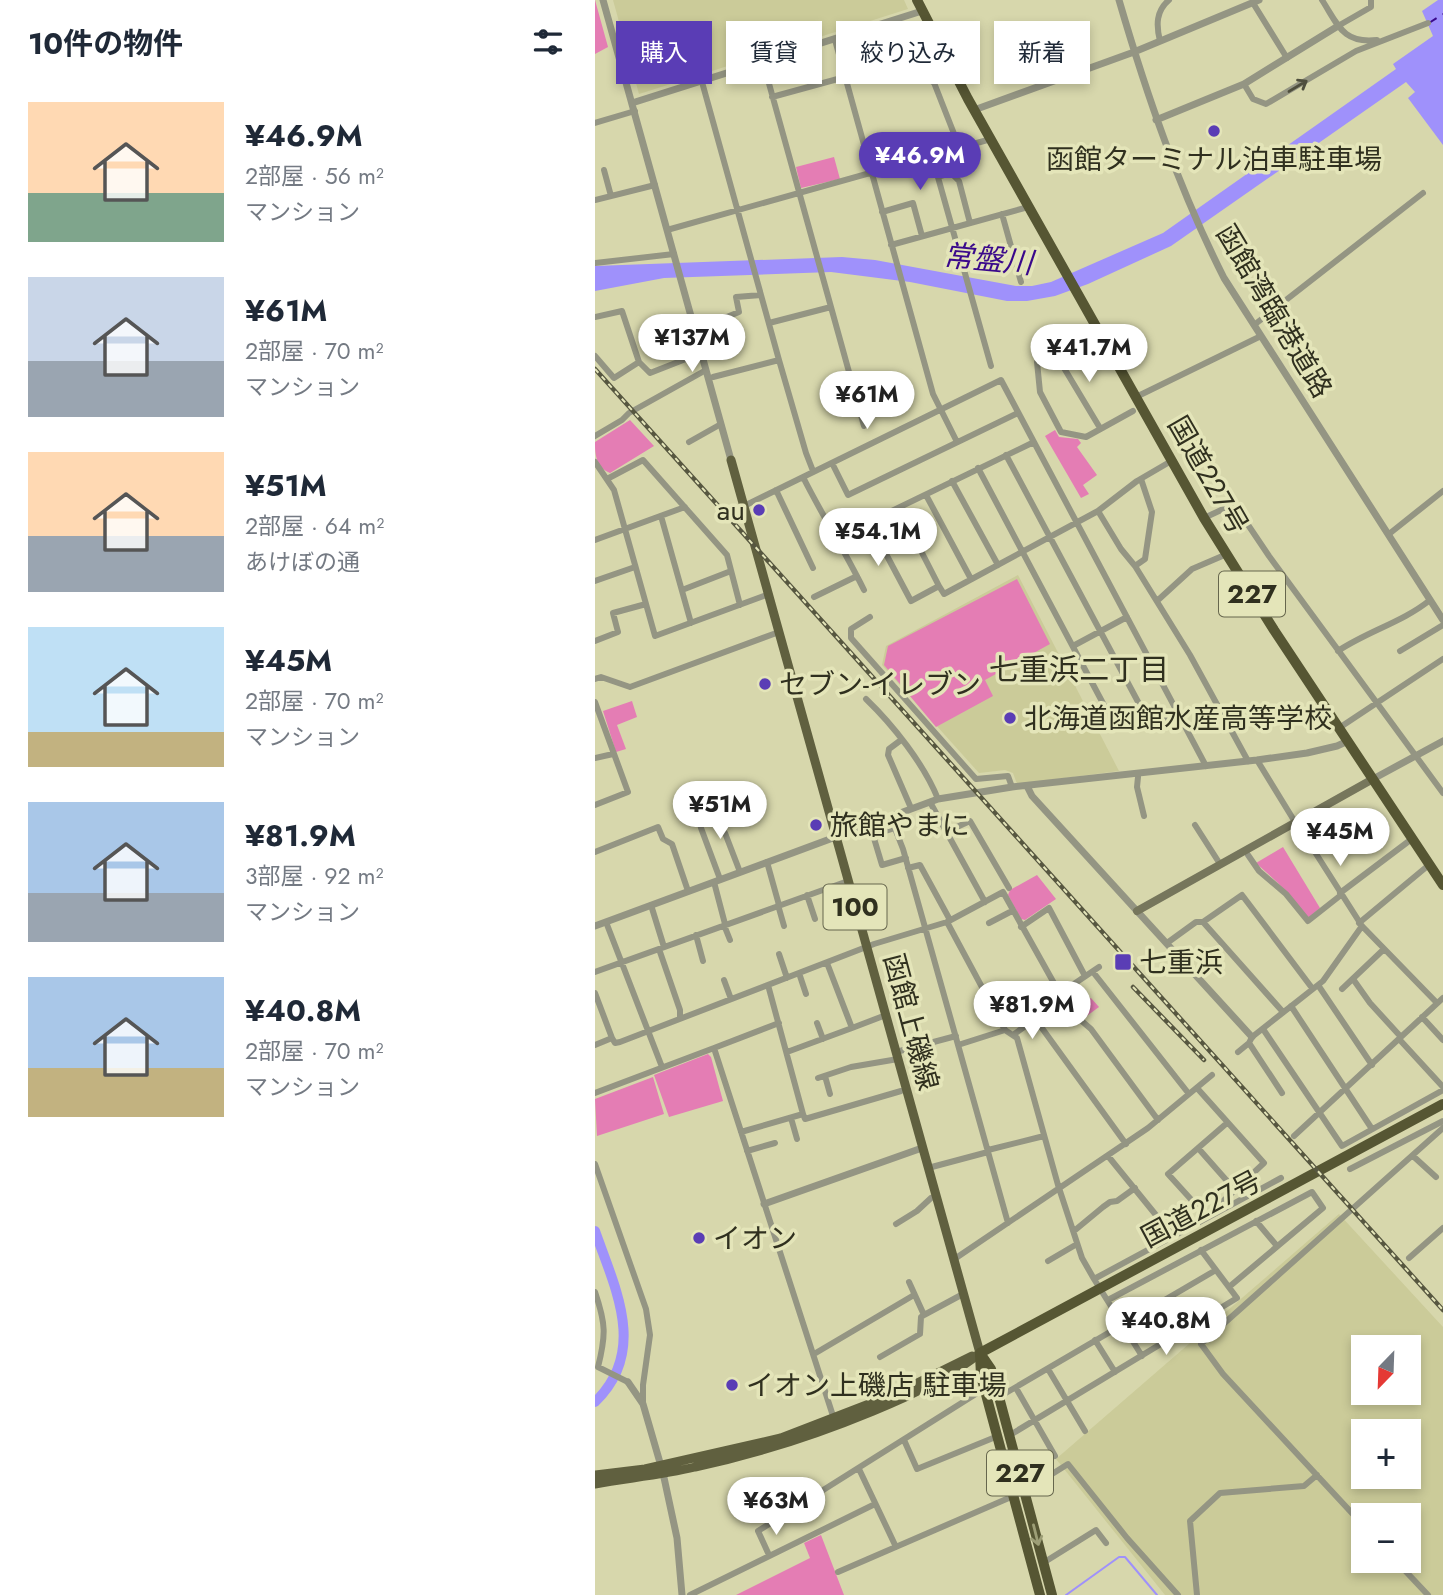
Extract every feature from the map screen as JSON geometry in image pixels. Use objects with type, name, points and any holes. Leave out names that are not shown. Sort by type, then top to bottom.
[{"type":"highway","name":"国道227号","points":[[918,0],[974,110],[1204,518],[1273,630],[1443,885]]},
{"type":"highway","name":"国道227号","points":[[980,1353],[1443,1104]]},
{"type":"highway","name":"227","points":[[980,1353],[991,1369],[1052,1595]]},
{"type":"highway","name":"227","points":[[980,1353],[982,1376],[1040,1595]]},
{"type":"main road","name":"函館上磯線","points":[[731,460],[980,1353]]},
{"type":"main road","points":[[1137,911],[1297,824],[1373,779]]},
{"type":"main road","points":[[595,1484],[781,1438],[895,1394],[980,1353]]},
{"type":"main road","points":[[595,1475],[661,1469],[778,1446],[901,1400],[966,1365],[980,1353]]},
{"type":"street","points":[[603,0],[731,460]]},
{"type":"street","name":"函館湾臨港道路","points":[[1119,0],[1156,120],[1201,233],[1224,278],[1443,622]]},
{"type":"street","points":[[1160,41],[1157,27],[1159,16],[1169,0]]},
{"type":"street","points":[[1322,0],[1338,26],[1351,39],[1385,39]]},
{"type":"street","points":[[1156,120],[1244,84],[1371,7],[1371,0]]},
{"type":"street","points":[[974,110],[1134,52],[1256,1],[1287,58]]},
{"type":"street","points":[[822,44],[922,11]]},
{"type":"street","points":[[1244,84],[1253,99],[1266,104],[1356,51],[1427,23]]},
{"type":"street","points":[[772,97],[836,79]]},
{"type":"street","points":[[632,103],[695,84]]},
{"type":"street","points":[[703,84],[755,276],[813,471]]},
{"type":"street","points":[[769,84],[864,426]]},
{"type":"street","points":[[847,84],[933,394],[957,442]]},
{"type":"street","points":[[934,84],[960,149]]},
{"type":"street","points":[[595,123],[635,111]]},
{"type":"street","points":[[667,230],[991,139]]},
{"type":"street","points":[[932,156],[991,366]]},
{"type":"street","points":[[604,170],[611,196]]},
{"type":"street","points":[[938,177],[951,173],[959,181],[970,223]]},
{"type":"street","points":[[595,200],[655,185]]},
{"type":"street","points":[[1254,325],[1423,193]]},
{"type":"street","points":[[882,212],[913,204],[922,236]]},
{"type":"street","points":[[891,244],[1028,206]]},
{"type":"street","points":[[1002,214],[1021,282]]},
{"type":"street","points":[[595,263],[674,257]]},
{"type":"street","points":[[695,330],[739,312],[736,297],[761,295]]},
{"type":"street","points":[[769,323],[831,307]]},
{"type":"street","points":[[595,317],[622,311],[639,362],[650,373],[701,353]]},
{"type":"street","points":[[1099,332],[1037,362],[1040,393],[1061,432],[1086,437],[1133,411]]},
{"type":"street","points":[[1136,397],[1261,336]]},
{"type":"street","points":[[1055,353],[1100,428]]},
{"type":"street","points":[[595,356],[614,378],[639,362]]},
{"type":"street","points":[[713,377],[779,360]]},
{"type":"street","points":[[595,436],[629,413],[706,370]]},
{"type":"street","points":[[744,506],[1001,380],[1206,766]]},
{"type":"street","points":[[832,463],[848,495],[1018,412]]},
{"type":"street","points":[[689,442],[721,424]]},
{"type":"street","points":[[939,586],[911,601],[869,522],[1034,442]]},
{"type":"street","points":[[1006,455],[1146,720]]},
{"type":"street","points":[[607,479],[643,460],[727,555],[740,604]]},
{"type":"street","points":[[899,508],[944,594],[1098,511],[1141,479],[1173,460]]},
{"type":"street","points":[[595,462],[614,490],[655,636],[769,594]]},
{"type":"street","points":[[978,468],[1114,724],[1179,715]]},
{"type":"street","points":[[803,477],[865,590]]},
{"type":"street","points":[[1136,566],[1146,559],[1153,512],[1141,479]]},
{"type":"street","points":[[953,481],[998,565]]},
{"type":"street","points":[[776,490],[813,568]]},
{"type":"street","points":[[1389,534],[1443,491]]},
{"type":"street","points":[[926,495],[971,579]]},
{"type":"street","points":[[1204,518],[1234,504],[1376,704],[1443,793]]},
{"type":"street","points":[[595,540],[685,507]]},
{"type":"street","points":[[1098,511],[1121,549],[1136,566],[1248,761]]},
{"type":"street","points":[[661,516],[691,623]]},
{"type":"street","points":[[1157,601],[1192,569],[1227,554]]},
{"type":"street","points":[[595,581],[635,567]]},
{"type":"street","points":[[681,590],[731,570]]},
{"type":"street","points":[[814,597],[857,576]]},
{"type":"street","points":[[1338,651],[1416,612],[1430,600]]},
{"type":"street","points":[[595,641],[618,632],[613,613],[646,604]]},
{"type":"street","points":[[870,617],[851,629],[851,638],[976,779],[1009,776],[1012,788]]},
{"type":"street","points":[[1073,646],[1127,617]]},
{"type":"street","points":[[1400,651],[1443,622]]},
{"type":"street","points":[[595,679],[601,677],[630,687],[779,632]]},
{"type":"street","points":[[1339,727],[1443,659]]},
{"type":"street","points":[[866,699],[929,778],[934,801],[946,832],[985,901]]},
{"type":"street","points":[[595,702],[597,715],[628,792],[595,804]]},
{"type":"street","points":[[901,740],[890,748],[888,755],[911,808]]},
{"type":"street","points":[[595,926],[934,801],[1027,786],[1307,753],[1348,741]]},
{"type":"street","points":[[1373,779],[1443,741]]},
{"type":"street","points":[[595,758],[613,754]]},
{"type":"street","points":[[1258,760],[1361,924],[1383,950],[1440,1000],[1294,1136]]},
{"type":"street","points":[[1138,777],[1137,788],[1144,816]]},
{"type":"street","points":[[1027,786],[1032,796],[1167,943],[1250,1040],[1282,1093]]},
{"type":"street","points":[[698,809],[730,940]]},
{"type":"street","points":[[890,816],[906,858],[1008,1223]]},
{"type":"street","points":[[946,832],[970,821],[1009,888]]},
{"type":"street","points":[[1195,825],[1220,864]]},
{"type":"street","points":[[595,852],[658,827],[663,839],[672,844],[688,891]]},
{"type":"street","points":[[895,828],[873,835],[882,865],[906,858]]},
{"type":"street","points":[[725,833],[740,872]]},
{"type":"street","points":[[1248,855],[1259,871],[1286,894],[1308,921],[1413,838]]},
{"type":"street","points":[[767,862],[784,926]]},
{"type":"street","points":[[1238,1052],[1263,1028],[1327,977],[1361,924],[1430,864]]},
{"type":"street","points":[[908,868],[920,865],[1005,1030],[1017,1038],[1082,1258],[1142,1356]]},
{"type":"street","points":[[595,972],[848,881]]},
{"type":"street","points":[[595,993],[598,1007],[615,1043],[867,947],[948,921],[1003,892],[1069,1010],[1091,1029],[1158,1120]]},
{"type":"street","points":[[807,895],[815,919]]},
{"type":"street","points":[[1167,943],[1242,895],[1315,987],[1371,1065]]},
{"type":"street","points":[[652,905],[680,1018]]},
{"type":"street","points":[[1021,928],[1049,908],[1085,976]]},
{"type":"street","points":[[989,923],[1012,911]]},
{"type":"street","points":[[605,922],[661,1067]]},
{"type":"street","points":[[1203,922],[1283,1012]]},
{"type":"street","points":[[696,935],[703,961]]},
{"type":"street","points":[[1342,989],[1383,950]]},
{"type":"street","points":[[779,954],[787,978]]},
{"type":"street","points":[[827,963],[852,1028]]},
{"type":"street","points":[[1126,1144],[1031,1013],[1096,970],[1189,1094]]},
{"type":"street","points":[[799,973],[806,994]]},
{"type":"street","points":[[1263,1028],[1342,1146],[1443,1089],[1353,979]]},
{"type":"street","points":[[724,980],[731,999]]},
{"type":"street","points":[[768,985],[805,1119],[901,1091]]},
{"type":"street","points":[[1291,1006],[1372,1129]]},
{"type":"street","points":[[787,1052],[886,1015]]},
{"type":"street","points":[[1422,1017],[1443,1040]]},
{"type":"street","points":[[1013,1035],[1035,1019]]},
{"type":"street","points":[[595,1093],[779,1023]]},
{"type":"street","points":[[817,1023],[823,1039]]},
{"type":"street","points":[[958,1045],[1005,1030]]},
{"type":"street","points":[[830,1094],[821,1077],[956,1036]]},
{"type":"street","points":[[595,1045],[613,1038]]},
{"type":"street","points":[[714,1048],[834,1419]]},
{"type":"street","points":[[953,1260],[1126,1144],[1212,1075]]},
{"type":"street","points":[[1197,1088],[1264,1163],[1220,1204],[1217,1212]]},
{"type":"street","points":[[741,1132],[803,1114]]},
{"type":"street","points":[[790,1118],[797,1139]]},
{"type":"street","points":[[1350,1169],[1443,1121]]},
{"type":"street","points":[[1207,1217],[1168,1174],[1227,1123]]},
{"type":"street","points":[[1351,1512],[1220,1371],[1202,1344],[1442,1132]]},
{"type":"street","points":[[928,1168],[1044,1136]]},
{"type":"street","points":[[747,1151],[775,1143]]},
{"type":"street","points":[[764,1204],[922,1148]]},
{"type":"street","points":[[1198,1149],[1235,1190]]},
{"type":"street","points":[[1108,1156],[1173,1236]]},
{"type":"street","points":[[1413,1156],[1437,1177]]},
{"type":"street","points":[[595,1164],[646,1308],[650,1335],[643,1404],[677,1538],[682,1595]]},
{"type":"street","points":[[1094,1279],[1282,1178]]},
{"type":"street","points":[[1074,1231],[1103,1207],[1135,1188]]},
{"type":"street","points":[[1108,1300],[1312,1192],[1323,1208],[1229,1287]]},
{"type":"street","points":[[896,1224],[931,1198]]},
{"type":"street","points":[[1256,1221],[1277,1246]]},
{"type":"street","points":[[1409,1258],[1443,1228]]},
{"type":"street","points":[[1048,1261],[1077,1244]]},
{"type":"street","points":[[1010,1435],[1237,1298],[1201,1250]]},
{"type":"street","points":[[999,1397],[1216,1270]]},
{"type":"street","points":[[909,1282],[924,1315]]},
{"type":"street","points":[[595,1292],[604,1322],[598,1367],[628,1382],[643,1404]]},
{"type":"street","points":[[880,1357],[920,1334],[921,1317],[963,1294]]},
{"type":"street","points":[[814,1354],[914,1295]]},
{"type":"street","points":[[1095,1340],[1115,1373]]},
{"type":"street","points":[[1048,1369],[1085,1431]]},
{"type":"street","points":[[1016,1388],[1055,1456]]},
{"type":"street","points":[[769,1555],[758,1531],[979,1392]]},
{"type":"street","points":[[904,1440],[917,1469],[998,1436]]},
{"type":"street","points":[[838,1572],[1025,1491],[1068,1464],[1127,1538],[1178,1595]]},
{"type":"street","points":[[859,1469],[896,1547]]},
{"type":"street","points":[[1197,1595],[1190,1521],[1220,1493],[1304,1486],[1317,1475]]},
{"type":"street","points":[[690,1595],[875,1504]]},
{"type":"street","points":[[1043,1563],[1096,1530],[1106,1543]]},
{"type":"street","points":[[1407,1573],[1428,1595]]},
{"type":"shaded area","points":[[595,0],[608,47],[595,54]]},
{"type":"shaded area","points":[[613,0],[904,0],[908,9],[870,21],[836,21],[836,32],[822,36],[822,21],[726,21],[726,67],[712,71],[712,21],[619,21]]},
{"type":"shaded area","points":[[1438,0],[1443,0],[1443,145],[1408,98],[1415,92],[1406,82],[1171,246],[1055,296],[1007,301],[910,282],[831,272],[664,278],[595,291],[595,266],[842,257],[875,260],[1016,286],[1051,282],[1163,233],[1396,69],[1393,64],[1433,36],[1422,11]]},
{"type":"shaded area","points":[[636,84],[671,84],[639,94]]},
{"type":"shaded area","points":[[834,157],[840,179],[801,188],[796,167]]},
{"type":"shaded area","points":[[630,420],[654,446],[610,473],[599,464],[595,442]]},
{"type":"shaded area","points":[[1055,430],[1059,437],[1078,439],[1081,443],[1077,447],[1097,475],[1083,485],[1089,494],[1081,498],[1045,436]]},
{"type":"shaded area","name":"北海道函館水産高等学校","points":[[1018,575],[1119,771],[1017,784],[1013,773],[1005,770],[979,773],[882,665],[886,646]]},
{"type":"shaded area","points":[[1017,579],[1050,644],[985,680],[993,696],[936,727],[884,665],[888,646]]},
{"type":"shaded area","points":[[632,701],[637,717],[617,725],[626,749],[616,752],[603,711]]},
{"type":"shaded area","points":[[1283,847],[1320,908],[1308,918],[1278,883],[1256,863]]},
{"type":"shaded area","points":[[1037,875],[1056,899],[1025,920],[1021,919],[1008,895],[1010,890]]},
{"type":"shaded area","points":[[1091,998],[1099,1007],[1084,1018],[1075,1010]]},
{"type":"shaded area","points":[[708,1054],[723,1101],[669,1117],[654,1075]]},
{"type":"shaded area","points":[[653,1077],[664,1114],[597,1136],[595,1099]]},
{"type":"shaded area","points":[[1339,1214],[1443,1327],[1443,1595],[1165,1595],[1056,1459]]},
{"type":"shaded area","points":[[821,1535],[844,1595],[736,1595],[810,1558],[804,1543]]},
{"type":"waterway","name":"常盤川","points":[[595,1231],[618,1297],[624,1341],[620,1362],[611,1382],[595,1402]]},
{"type":"waterway","points":[[1066,1595],[1119,1557],[1125,1557],[1157,1595]]},
{"type":"ferry route","points":[[1429,23],[1443,14]]},
{"type":"railway","points":[[595,369],[1443,1310]]},
{"type":"railway","points":[[1133,987],[1204,1060]]},
{"type":"place","name":"函館ターミナル泊車駐車場","points":[[1214,131]]},
{"type":"place","name":"au","points":[[759,510]]},
{"type":"place","name":"セブン-イレブン","points":[[765,684]]},
{"type":"place","name":"北海道函館水産高等学校","points":[[1010,718]]},
{"type":"place","name":"旅館やまに","points":[[816,825]]},
{"type":"place","name":"七重浜","points":[[1123,962]]},
{"type":"place","name":"イオン","points":[[699,1238]]},
{"type":"place","name":"イオン上磯店 駐車場","points":[[732,1385]]},
{"type":"district","name":"七重浜二丁目","points":[[1079,669]]}]
